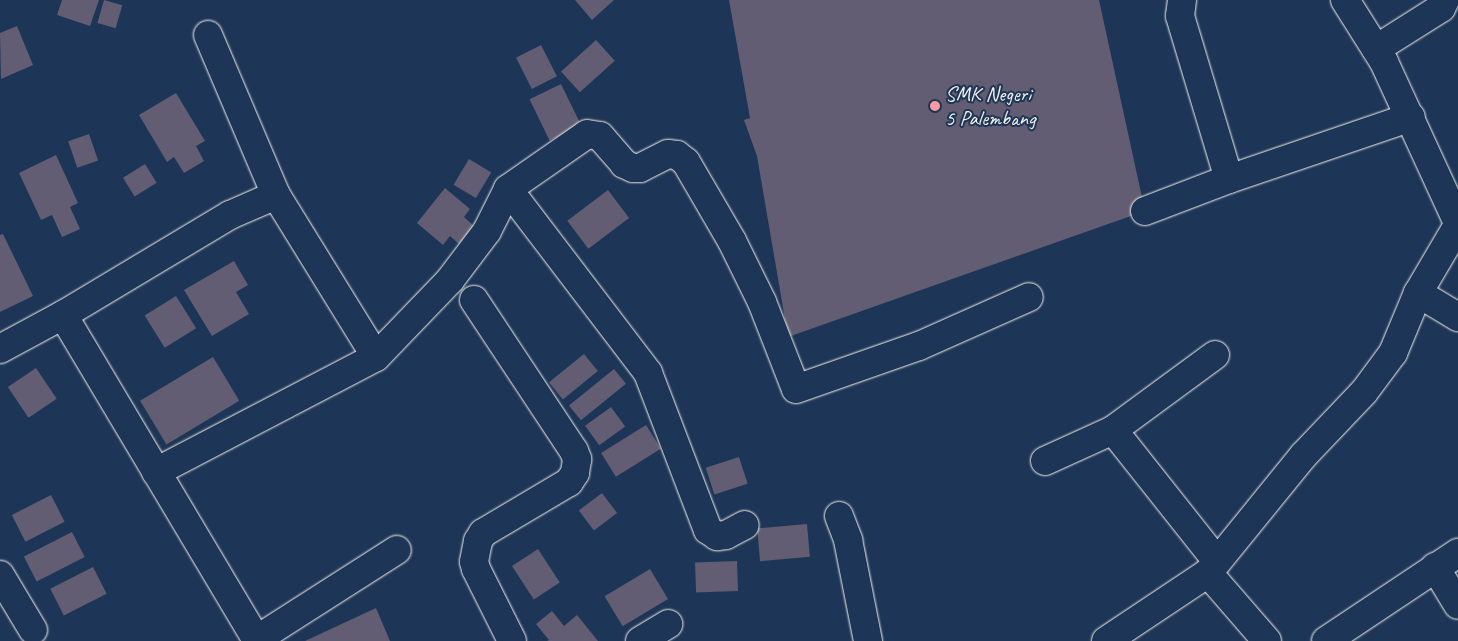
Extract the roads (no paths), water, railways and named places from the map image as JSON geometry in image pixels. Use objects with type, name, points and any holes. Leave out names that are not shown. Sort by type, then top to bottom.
[{"type":"street","points":[[1182,0],[1180,16],[1229,179]]},
{"type":"street","points":[[1106,641],[1212,567],[1303,456],[1364,392],[1393,353],[1418,293],[1458,224],[1411,116],[1376,49],[1345,0]]},
{"type":"street","points":[[1376,49],[1440,8],[1445,0]]},
{"type":"street","points":[[208,35],[276,195],[376,357]]},
{"type":"street","points":[[1145,211],[1229,179],[1411,116]]},
{"type":"street","points":[[156,472],[376,357],[450,280],[487,231],[508,190],[587,134],[600,136],[624,164],[633,168],[640,168],[668,154],[681,158],[702,187],[762,302],[796,389],[919,346],[1029,297]]},
{"type":"street","points":[[508,190],[648,373],[708,530],[717,536],[726,535],[745,525]]},
{"type":"street","points":[[0,349],[63,315],[230,215],[276,195]]},
{"type":"street","points":[[1418,293],[1458,317]]},
{"type":"street","points":[[474,300],[574,451],[577,459],[574,473],[569,482],[483,533],[478,541],[474,562],[476,569],[512,641]]},
{"type":"street","points":[[63,315],[257,640],[397,550]]},
{"type":"street","points":[[1045,461],[1113,430],[1215,355]]},
{"type":"street","points":[[1113,430],[1267,641]]},
{"type":"street","points":[[839,516],[848,540],[868,641]]},
{"type":"street","points":[[1326,641],[1447,560],[1458,605]]},
{"type":"street","points":[[0,575],[33,630]]},
{"type":"street","points":[[640,641],[668,624]]},
{"type":"place","name":"SMK Negeri 5 Palembang","points":[[935,106]]}]
